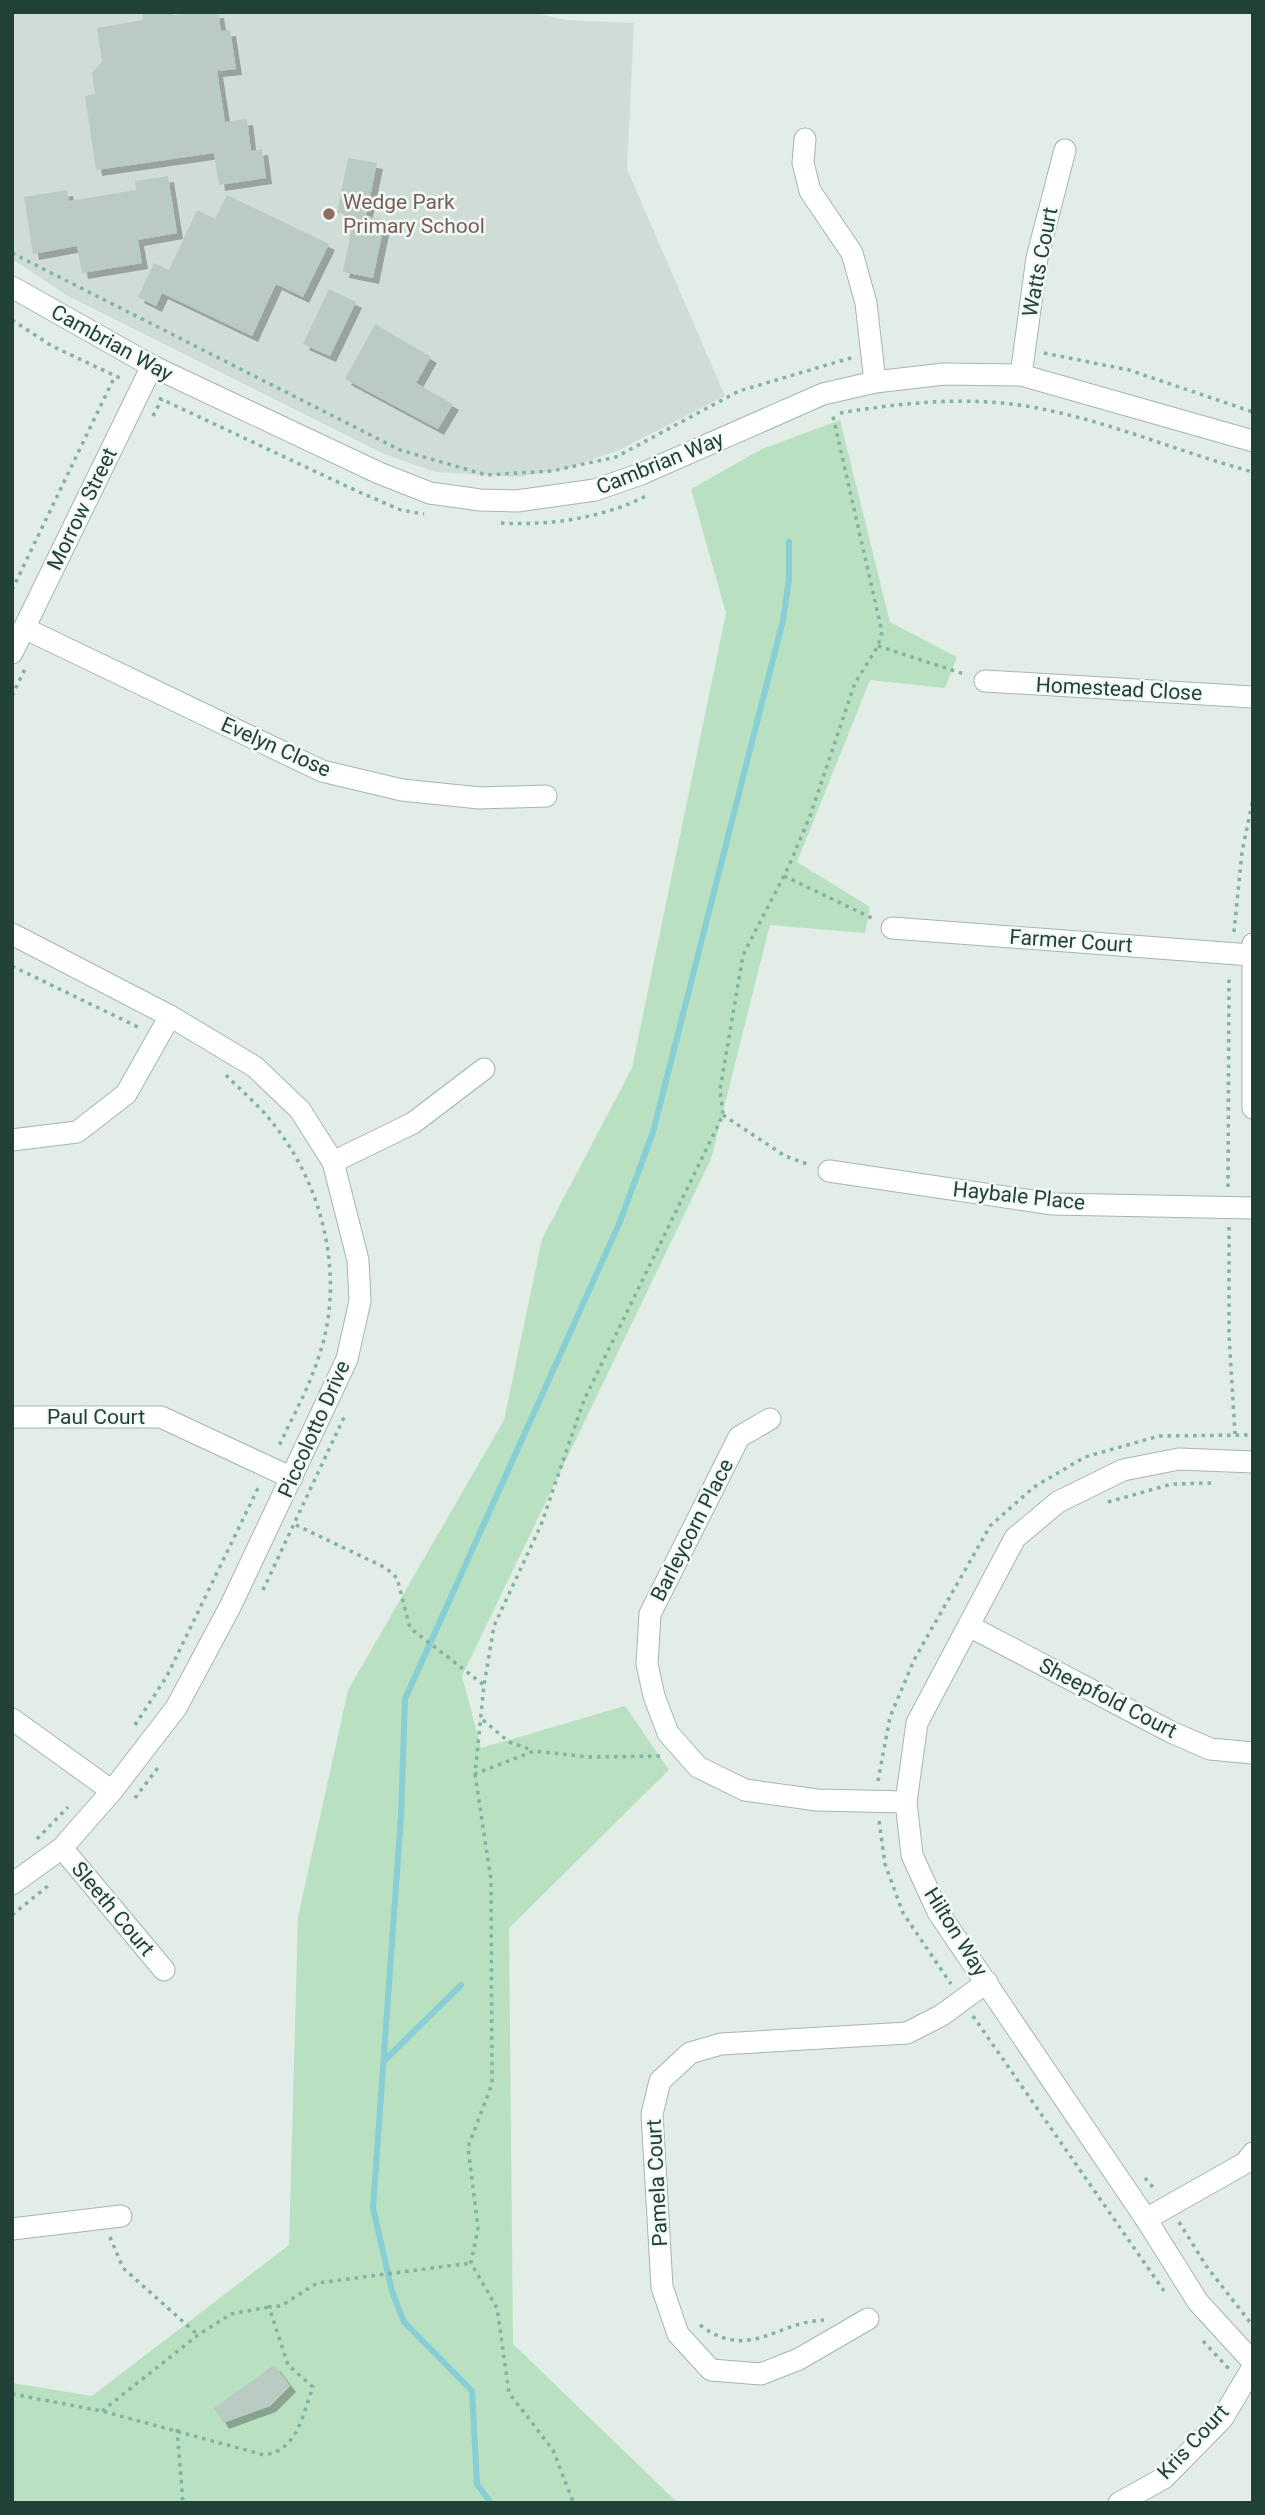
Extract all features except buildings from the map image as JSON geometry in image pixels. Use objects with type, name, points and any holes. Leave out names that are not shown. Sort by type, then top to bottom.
[{"type":"street","points":[[805,139],[803,163],[810,191],[852,253],[866,303],[875,382]]},
{"type":"street","name":"Watts Court","points":[[1021,375],[1037,258],[1065,150]]},
{"type":"street","name":"Cambrian Way","points":[[12,287],[152,366],[379,473],[430,493],[480,500],[517,501],[595,490],[641,474],[796,403],[875,382],[944,374],[1021,375],[1253,441]]},
{"type":"street","name":"Morrow Street","points":[[12,653],[152,366]]},
{"type":"street","name":"Evelyn Close","points":[[24,628],[322,771],[402,790],[480,798],[546,796]]},
{"type":"street","name":"Homestead Close","points":[[985,681],[1253,697]]},
{"type":"street","name":"Farmer Court","points":[[892,928],[1245,951]]},
{"type":"street","name":"Piccolotto Drive","points":[[12,934],[170,1016],[254,1067],[300,1110],[333,1162],[358,1260],[360,1301],[346,1359],[292,1478],[176,1708],[120,1798],[67,1855],[12,1884]]},
{"type":"street","points":[[1245,951],[1253,1108]]},
{"type":"street","points":[[12,1140],[77,1132],[126,1094],[170,1016]]},
{"type":"street","points":[[333,1162],[413,1123],[484,1069]]},
{"type":"street","name":"Haybale Place","points":[[829,1171],[1053,1204],[1253,1208]]},
{"type":"street","name":"Paul Court","points":[[12,1417],[161,1417],[292,1478]]},
{"type":"street","name":"Barleycorn Place","points":[[770,1419],[739,1437],[650,1614],[647,1664],[654,1696],[668,1733],[698,1767],[745,1790],[817,1800],[906,1802]]},
{"type":"street","name":"Hilton Way","points":[[1250,2370],[1198,2302],[1146,2219],[938,1912],[912,1855],[906,1802],[917,1723],[1015,1538],[1058,1502],[1123,1470],[1179,1459],[1253,1462]]},
{"type":"street","name":"Sheepfold Court","points":[[969,1626],[1171,1732],[1210,1749],[1253,1753]]},
{"type":"street","points":[[12,1719],[120,1798]]},
{"type":"street","name":"Sleeth Court","points":[[67,1855],[164,1969]]},
{"type":"street","name":"Pamela Court","points":[[868,2319],[799,2360],[761,2374],[711,2370],[678,2334],[662,2287],[652,2114],[660,2081],[690,2053],[721,2045],[906,2033],[942,2015],[968,2009],[987,1982]]},
{"type":"street","points":[[1146,2219],[1245,2162],[1253,2153]]},
{"type":"street","points":[[12,2229],[111,2217]]},
{"type":"street","name":"Kris Court","points":[[1119,2503],[1164,2478],[1222,2419],[1250,2370]]},
{"type":"path","points":[[12,253],[400,450],[486,475],[552,471],[615,457],[654,439],[739,390],[850,357],[872,357]]},
{"type":"path","points":[[12,320],[52,346],[370,497],[401,510],[427,514]]},
{"type":"path","points":[[1024,353],[1053,353],[1129,370],[1253,412]]},
{"type":"path","points":[[12,590],[115,376]]},
{"type":"path","points":[[578,2503],[572,2499],[553,2450],[509,2393],[497,2308],[471,2263],[478,2228],[468,2147],[492,2084],[491,1880],[475,1774],[484,1685],[494,1626],[541,1525],[584,1400],[723,1115],[720,1090],[743,955],[784,876],[810,816],[855,683],[878,646],[881,621],[828,393]]},
{"type":"path","points":[[820,419],[894,404],[955,402],[1041,408],[1253,472]]},
{"type":"path","points":[[490,523],[528,525],[578,518],[633,502],[655,491]]},
{"type":"path","points":[[878,646],[985,681]]},
{"type":"path","points":[[1235,1434],[1229,1335],[1226,1122],[1245,951],[1242,852],[1253,799]]},
{"type":"path","points":[[784,876],[892,928]]},
{"type":"path","points":[[12,966],[158,1038]]},
{"type":"path","points":[[131,1731],[167,1676],[268,1467],[320,1355],[329,1310],[327,1237],[316,1199],[298,1163],[271,1121],[220,1070]]},
{"type":"path","points":[[723,1115],[785,1156],[829,1171]]},
{"type":"path","points":[[258,1600],[341,1430],[349,1406]]},
{"type":"path","points":[[1166,2293],[903,1913],[884,1864],[878,1769],[890,1717],[914,1660],[990,1526],[1034,1488],[1086,1457],[1159,1436],[1253,1435]]},
{"type":"path","points":[[1097,1506],[1172,1484],[1215,1483]]},
{"type":"path","points":[[296,1525],[386,1568],[397,1578],[410,1628],[484,1685]]},
{"type":"path","points":[[482,1720],[509,1742],[534,1751],[589,1757],[688,1756]]},
{"type":"path","points":[[475,1774],[534,1751]]},
{"type":"path","points":[[120,1798],[161,1765]]},
{"type":"path","points":[[32,1844],[94,1777]]},
{"type":"path","points":[[12,1915],[67,1855]]},
{"type":"path","points":[[962,2022],[968,2009]]},
{"type":"path","points":[[1140,2170],[1207,2267],[1253,2326]]},
{"type":"path","points":[[111,2217],[123,2268],[198,2335]]},
{"type":"path","points":[[102,2410],[198,2335],[231,2314],[281,2306],[317,2283],[471,2263]]},
{"type":"path","points":[[12,2395],[102,2410],[264,2455],[278,2453],[292,2442],[313,2387],[288,2365],[269,2307]]},
{"type":"path","points":[[699,2324],[710,2332],[740,2342],[783,2332],[804,2321],[830,2320]]},
{"type":"path","points":[[1198,2335],[1224,2365],[1250,2370]]},
{"type":"path","points":[[177,2429],[183,2503]]},
{"type":"shaded area","name":"Wedge Park Primary School","points":[[12,12],[530,12],[566,20],[634,23],[627,169],[725,396],[621,449],[570,468],[517,477],[435,472],[384,454],[68,296],[12,259]]},
{"type":"green space","points":[[840,420],[890,622],[957,657],[945,688],[870,680],[797,862],[870,907],[865,933],[770,925],[711,1159],[462,1676],[481,1748],[625,1706],[669,1770],[509,1928],[513,2344],[678,2503],[12,2503],[12,2383],[92,2396],[289,2245],[298,1917],[348,1690],[504,1420],[542,1239],[632,1068],[726,613],[691,489],[762,449]]},
{"type":"waterway","points":[[491,2503],[477,2484],[472,2391],[404,2322],[392,2291],[373,2208],[401,1816],[405,1699],[619,1224],[653,1132],[783,620],[789,579],[789,542]]},
{"type":"waterway","points":[[385,2060],[461,1985]]},
{"type":"place","name":"Wedge Park Primary School","points":[[329,214]]}]
